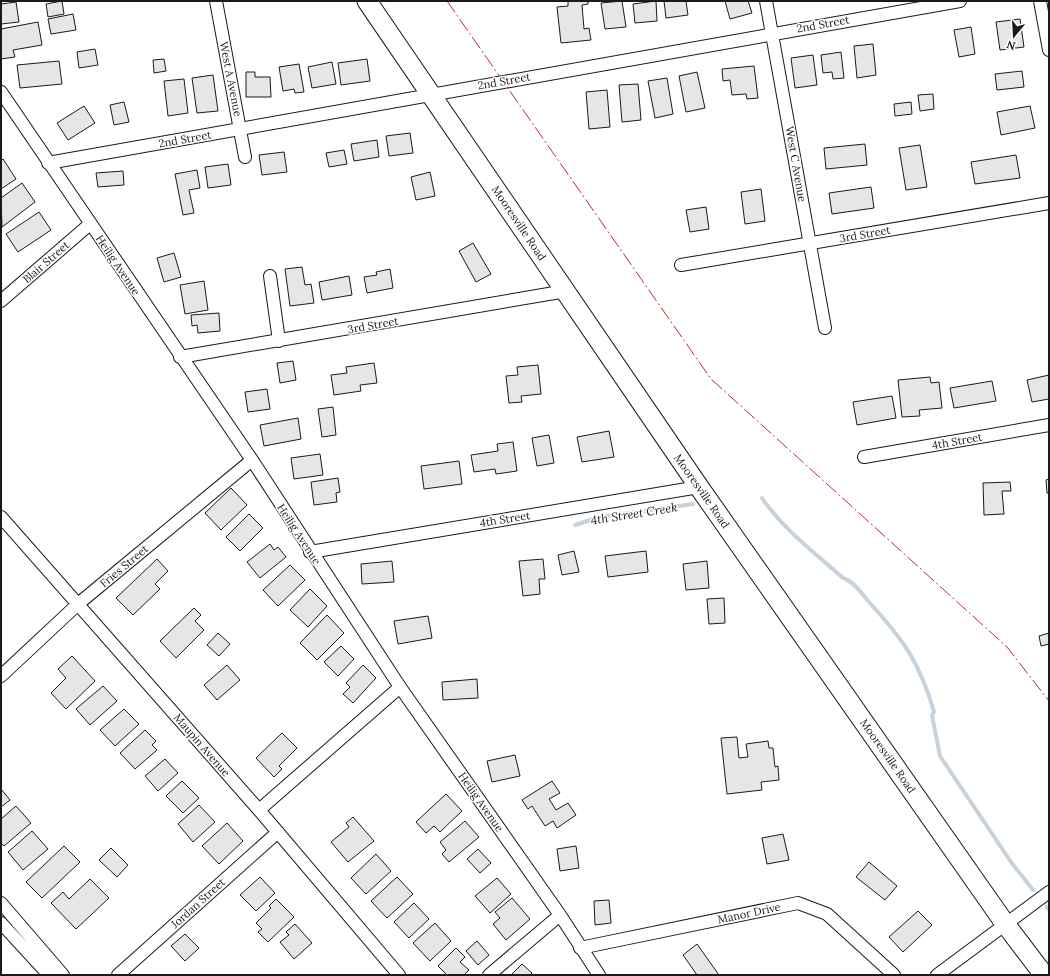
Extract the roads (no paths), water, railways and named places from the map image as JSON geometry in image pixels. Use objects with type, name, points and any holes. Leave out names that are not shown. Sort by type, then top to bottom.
[{"type":"main road","name":"Mooresville Road","points":[[367,1],[432,94],[699,487],[1006,925],[1044,975]]},
{"type":"street","name":"West A Avenue","points":[[216,1],[245,157]]},
{"type":"street","name":"West C Avenue","points":[[766,1],[811,244],[824,328]]},
{"type":"street","name":"2nd Street","points":[[48,163],[772,33],[960,1]]},
{"type":"street","points":[[1040,1],[1049,50]]},
{"type":"street","name":"Heilig Avenue","points":[[1,92],[180,357],[252,460],[310,552],[400,687],[560,915],[580,948],[599,975]]},
{"type":"street","name":"3rd Street","points":[[681,265],[1049,203]]},
{"type":"street","name":"Blair Street","points":[[1,301],[90,224]]},
{"type":"street","points":[[270,276],[279,341]]},
{"type":"street","name":"3rd Street","points":[[180,357],[566,291]]},
{"type":"street","name":"4th Street","points":[[864,457],[1049,425]]},
{"type":"street","name":"Fries Street","points":[[1,676],[78,604],[252,460]]},
{"type":"street","name":"4th Street","points":[[310,552],[699,487]]},
{"type":"street","name":"Maupin Avenue","points":[[1,517],[259,810],[399,975]]},
{"type":"street","points":[[259,810],[400,687]]},
{"type":"street","name":"Jordan Street","points":[[118,975],[278,832]]},
{"type":"street","points":[[937,975],[1049,892]]},
{"type":"street","points":[[1,903],[64,975]]},
{"type":"street","name":"Manor Drive","points":[[580,948],[798,903],[827,914],[894,975]]},
{"type":"street","points":[[489,975],[560,915]]},
{"type":"street","points":[[1,923],[49,975]]},
{"type":"waterway","points":[[762,498],[789,530],[843,578],[857,588],[900,639],[916,665],[929,694],[934,712],[932,715],[940,756],[1011,862],[1033,890]]},
{"type":"waterway","name":"4th Street Creek","points":[[575,525],[600,517],[693,504]]}]
